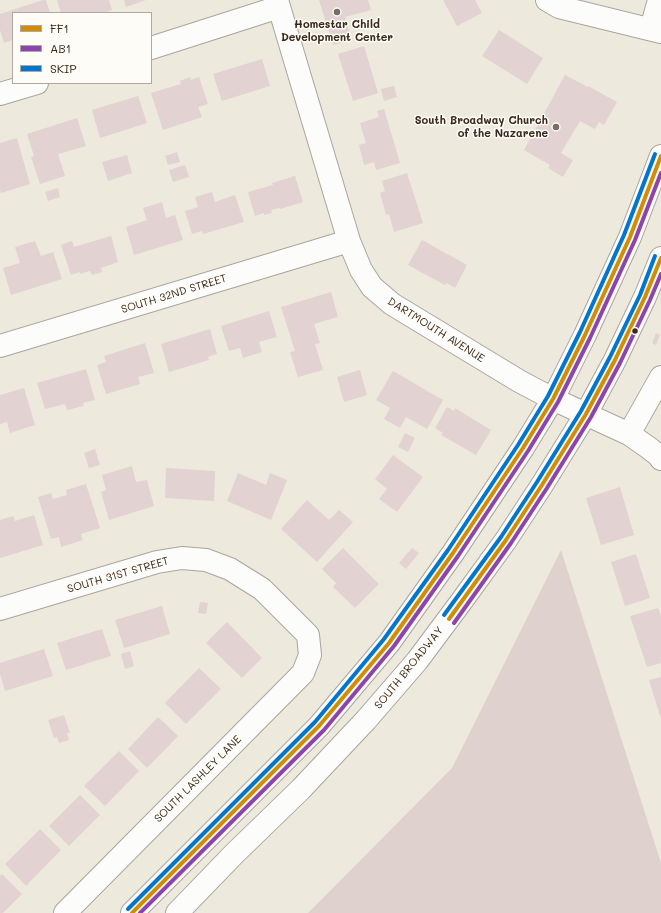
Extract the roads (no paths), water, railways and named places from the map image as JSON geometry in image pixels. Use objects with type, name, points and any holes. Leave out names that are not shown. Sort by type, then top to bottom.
[{"type":"street","points":[[548,0],[559,7],[656,30],[659,0]]},
{"type":"street","points":[[152,48],[278,3]]},
{"type":"street","name":"DARTMOUTH AVENUE","points":[[278,3],[349,241],[361,270],[372,287],[392,304],[518,381],[629,434],[658,455],[661,459]]},
{"type":"street","points":[[0,94],[34,84]]},
{"type":"street","points":[[132,913],[318,726],[389,643],[453,553],[523,448],[553,399],[585,335],[630,237],[661,156]]},
{"type":"street","name":"SOUTH 32ND STREET","points":[[0,346],[349,241]]},
{"type":"street","name":"SOUTH BROADWAY","points":[[177,913],[234,854],[301,789],[366,720],[417,661],[462,602],[506,540],[586,414],[615,360],[645,297],[661,258]]},
{"type":"street","points":[[629,434],[661,377]]},
{"type":"street","name":"SOUTH 31ST STREET","points":[[0,610],[157,562],[182,558],[206,560],[230,568],[262,589],[308,635]]},
{"type":"street","name":"SOUTH LASHLEY LANE","points":[[65,913],[303,673],[310,655],[308,635]]},
{"type":"place","name":"Homestar Child Development Center","points":[[337,12]]},
{"type":"place","name":"South Broadway Church of the Nazarene","points":[[556,127]]}]
